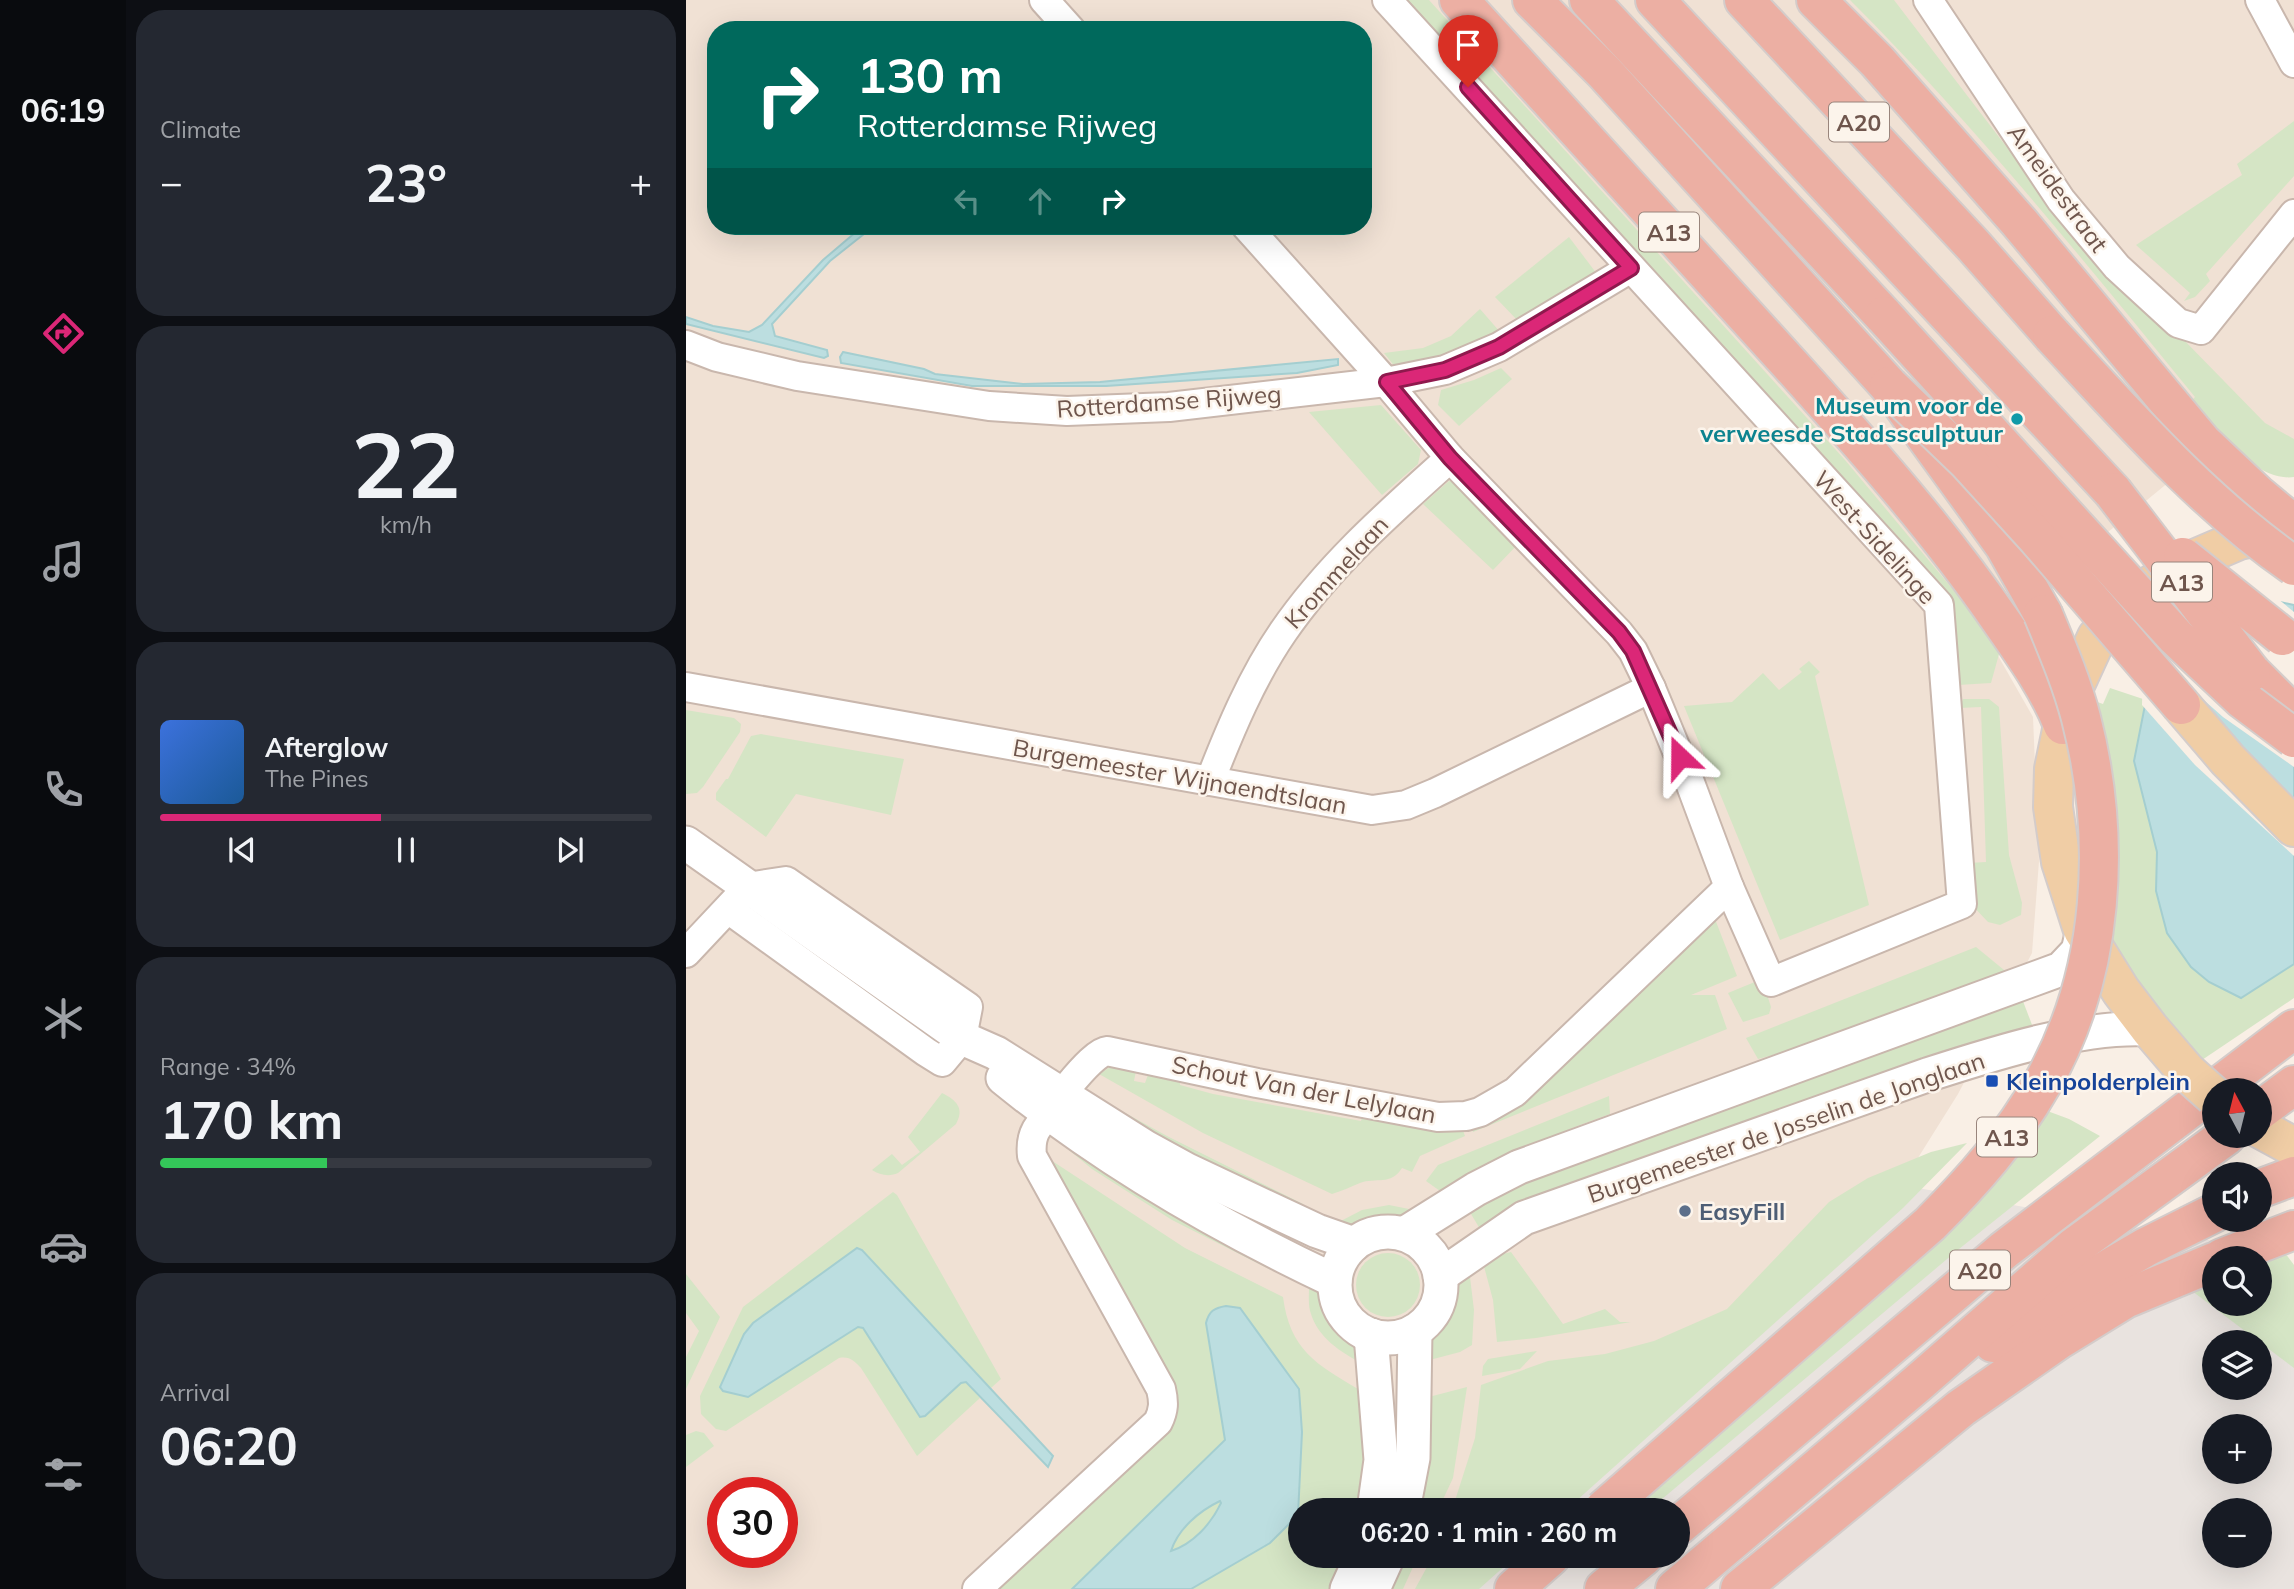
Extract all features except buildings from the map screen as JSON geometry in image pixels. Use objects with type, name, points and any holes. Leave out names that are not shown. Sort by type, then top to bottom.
[{"type":"highway","name":"A13","points":[[1459,0],[1879,463],[1954,553],[2030,663],[2063,725]]},
{"type":"highway","name":"A13","points":[[1532,0],[1604,72],[1847,343],[1967,461],[2181,705]]},
{"type":"highway","name":"A13","points":[[1589,0],[1884,316],[2157,617],[2242,699],[2294,738]]},
{"type":"highway","name":"A13","points":[[1655,0],[2113,492],[2251,672],[2294,715]]},
{"type":"highway","name":"A20","points":[[1744,0],[2190,482],[2294,566]]},
{"type":"highway","points":[[1816,0],[1877,61],[2019,222],[2202,442],[2294,526]]},
{"type":"highway","name":"A13","points":[[1616,1498],[1930,1224],[1970,1184],[2010,1133],[2043,1083],[2072,1020],[2088,965],[2098,905],[2100,838],[2093,776],[2081,717],[2067,674],[2043,614],[2004,544],[1889,386]]},
{"type":"highway","points":[[2113,492],[2200,572],[2294,644]]},
{"type":"highway","name":"A20","points":[[1690,1516],[2004,1250],[2294,1029]]},
{"type":"highway","points":[[2272,1101],[2294,1085]]},
{"type":"highway","name":"A20","points":[[1675,1589],[1919,1383],[2074,1247],[2210,1148]]},
{"type":"highway","points":[[2272,1184],[2294,1176]]},
{"type":"highway","name":"A20","points":[[1919,1383],[2009,1334],[2091,1279],[2146,1247],[2202,1219]]},
{"type":"highway","points":[[2253,1246],[2294,1230]]},
{"type":"highway","points":[[1740,1589],[1961,1409],[2060,1339],[2125,1299],[2202,1267]]},
{"type":"highway","points":[[1514,1589],[1538,1568]]},
{"type":"highway","points":[[1604,1589],[1629,1568]]},
{"type":"main road","points":[[2200,1084],[2150,1029],[2121,991],[2083,930],[2061,862],[2053,807],[2054,769],[2074,687],[2097,637],[2146,588],[2197,558],[2239,540],[2294,526]]},
{"type":"main road","name":"A13","points":[[2181,705],[2236,769],[2294,827]]},
{"type":"main road","points":[[2272,1135],[2294,1147]]},
{"type":"street","points":[[1044,0],[1062,21]]},
{"type":"street","name":"West-Sidelinge","points":[[1387,0],[1939,605],[1962,904],[1771,982],[1729,887]]},
{"type":"street","name":"Ameidestraat","points":[[1928,0],[2061,200],[2117,267],[2178,323],[2201,330],[2294,214]]},
{"type":"street","points":[[2260,0],[2294,64]]},
{"type":"street","points":[[1254,235],[1387,382],[1450,458],[1619,632],[1633,651],[1689,780],[1729,887]]},
{"type":"street","name":"Rotterdamse Rijweg","points":[[686,345],[717,357],[797,376],[989,407],[1067,411],[1169,407],[1387,382],[1445,370],[1499,347],[1631,268]]},
{"type":"street","name":"Krommelaan","points":[[1210,780],[1232,724],[1255,681],[1282,634],[1312,593],[1357,543],[1450,458]]},
{"type":"street","name":"Burgemeester Wijnaendtslaan","points":[[686,687],[1372,810],[1406,806],[1651,688]]},
{"type":"street","points":[[686,843],[738,898],[961,1038],[981,1061],[1057,1104],[1187,1170],[1317,1231],[1354,1244]]},
{"type":"street","name":"Schout Van der Lelylaan","points":[[1057,1104],[1076,1076],[1097,1054],[1107,1051],[1418,1114],[1461,1116],[1480,1112],[1515,1093],[1729,887]]},
{"type":"street","points":[[686,953],[738,898]]},
{"type":"street","points":[[1404,1234],[1476,1189],[1531,1162],[2061,969],[2078,951],[2083,930]]},
{"type":"street","name":"Burgemeester de Josselin de Jonglaan","points":[[1440,1276],[1524,1218],[1927,1075],[1980,1058],[2098,1031],[2150,1029]]},
{"type":"street","points":[[1057,1104],[1143,1178],[1203,1213],[1335,1281]]},
{"type":"street","points":[[978,1589],[1158,1422],[1164,1403],[1161,1389],[1032,1156],[1031,1146],[1035,1132],[1057,1104]]},
{"type":"street","points":[[1373,1234],[1404,1234],[1415,1239],[1431,1255],[1440,1276],[1438,1301],[1433,1313],[1415,1331],[1386,1338],[1371,1335],[1351,1323],[1338,1304],[1335,1281],[1340,1261],[1354,1244],[1373,1234]]},
{"type":"street","points":[[1405,1498],[1413,1458],[1415,1331]]},
{"type":"street","points":[[1371,1335],[1381,1460],[1376,1498]]},
{"type":"street","points":[[1347,1589],[1357,1568]]},
{"type":"street","points":[[1373,1589],[1383,1568]]},
{"type":"shaded area","points":[[686,0],[2294,0],[2294,456],[2253,413],[1985,633],[2033,717],[2039,861],[2032,953],[1958,1094],[1901,1185],[1558,1498],[1288,1498],[1288,1568],[1482,1568],[1459,1589],[686,1589]]},
{"type":"shaded area","points":[[1901,1185],[2242,1246],[2202,1246],[2202,1316],[2272,1316],[2272,1256],[2294,1308],[2294,1589],[1459,1589],[1482,1568],[1690,1568],[1690,1498],[1558,1498]]},
{"type":"green space","points":[[1406,0],[1429,0],[1845,460],[2001,647],[1991,683],[1958,685],[1950,604],[1805,437]]},
{"type":"green space","points":[[1850,0],[1894,0],[2071,231],[2265,423],[2294,439],[2294,477],[2272,475],[2253,463],[2243,469],[2186,407],[2195,397],[2070,244],[1941,95]]},
{"type":"green space","points":[[2294,121],[2294,176],[2206,274],[2210,281],[2195,297],[2184,301],[2190,293],[2136,245],[2242,175],[2237,164]]},
{"type":"green space","points":[[1569,237],[1597,274],[1519,322],[1495,297]]},
{"type":"green space","points":[[1480,309],[1500,332],[1449,353],[1396,368],[1384,353],[1423,348],[1451,336]]},
{"type":"green space","points":[[1501,368],[1512,379],[1459,426],[1438,405],[1441,390]]},
{"type":"green space","points":[[1381,405],[1421,450],[1418,464],[1382,495],[1309,412]]},
{"type":"green space","points":[[1449,481],[1463,483],[1519,543],[1493,570],[1423,504]]},
{"type":"green space","points":[[1809,661],[1820,672],[1815,676],[1869,905],[1780,940],[1684,706],[1732,702],[1763,673],[1779,690],[1802,672],[1799,669]]},
{"type":"green space","points":[[2110,688],[2146,700],[2134,761],[2157,852],[2156,891],[2167,933],[2191,967],[2209,982],[2241,998],[2294,964],[2294,998],[2199,1062],[2111,950],[2086,698],[2103,704]]},
{"type":"green space","points":[[1963,699],[1989,699],[1999,707],[2009,855],[2022,903],[2021,915],[2000,925],[1988,922],[1971,904],[1968,863],[1986,862],[1981,707],[1959,708]]},
{"type":"green space","points":[[686,710],[734,718],[741,724],[740,732],[703,787],[697,793],[686,794]]},
{"type":"green space","points":[[761,734],[904,759],[891,815],[796,794],[766,837],[716,800],[716,793],[728,779],[751,736]]},
{"type":"green space","points":[[1715,919],[1737,976],[1691,995],[1715,995],[1727,1029],[1473,1132],[1470,1124]]},
{"type":"green space","points":[[1976,947],[2015,979],[1889,1024],[1758,1059],[1746,1038]]},
{"type":"green space","points":[[1762,979],[1771,1007],[1769,1014],[1743,1022],[1728,993]]},
{"type":"green space","points":[[2021,996],[2034,1030],[1483,1234],[1468,1209],[1528,1176]]},
{"type":"green space","points":[[1110,1067],[1136,1071],[1134,1081],[1145,1083],[1149,1072],[1180,1077],[1180,1085],[1213,1094],[1361,1121],[1363,1112],[1461,1125],[1465,1136],[1420,1156],[1412,1172],[1402,1168],[1398,1174],[1388,1179],[1366,1181],[1332,1194],[1203,1133],[1099,1074]]},
{"type":"green space","points":[[942,1093],[958,1105],[960,1113],[956,1124],[898,1173],[885,1175],[872,1170],[892,1154],[902,1165],[920,1152],[908,1137]]},
{"type":"green space","points":[[1609,1096],[1610,1114],[1572,1128],[1447,1196],[1426,1181],[1438,1165]]},
{"type":"green space","points":[[1098,1098],[1303,1204],[1299,1211],[1206,1165]]},
{"type":"green space","points":[[2042,1109],[2069,1119],[2100,1136],[1959,1249],[1663,1498],[1633,1498]]},
{"type":"green space","points":[[1053,1137],[1274,1263],[1271,1270],[1172,1220],[1092,1169]]},
{"type":"green space","points":[[1967,1143],[1903,1208],[1579,1498],[1456,1498],[1475,1438],[1481,1385],[1548,1361],[1605,1354],[1654,1341],[1727,1309],[1829,1202],[1868,1178],[1931,1152]]},
{"type":"green space","points":[[1040,1153],[1185,1248],[1283,1297],[1292,1330],[1307,1354],[1358,1389],[1359,1402],[1370,1402],[1366,1498],[1299,1498],[1302,1432],[1226,1306],[1213,1311],[1206,1323],[1225,1440],[1072,1589],[989,1589],[1175,1415]]},
{"type":"green space","points":[[893,1192],[1001,1379],[991,1388],[862,1250],[753,1323],[744,1334],[720,1387],[748,1397],[858,1327],[943,1398],[961,1382],[966,1382],[980,1398],[917,1456],[861,1368],[849,1358],[839,1358],[726,1431],[716,1429],[701,1414],[700,1396],[743,1307]]},
{"type":"green space","points":[[1389,1205],[1419,1211],[1401,1222],[1378,1223],[1355,1230],[1337,1223],[1362,1210]]},
{"type":"green space","points":[[2282,1249],[2294,1265],[2294,1368],[2272,1351],[2272,1330],[2244,1330],[2225,1316],[2272,1316],[2272,1253]]},
{"type":"green space","points":[[1511,1252],[1563,1324],[1605,1309],[1620,1322],[1631,1322],[1497,1342],[1493,1300],[1482,1259]]},
{"type":"green space","points":[[1382,1253],[1394,1253],[1411,1262],[1418,1273],[1418,1297],[1411,1308],[1394,1317],[1382,1317],[1370,1312],[1361,1303],[1356,1291],[1356,1279],[1361,1267],[1370,1258]]},
{"type":"green space","points":[[1469,1269],[1474,1310],[1472,1345],[1460,1352],[1422,1362],[1430,1335],[1446,1315],[1458,1279]]},
{"type":"green space","points":[[686,1274],[720,1317],[686,1389],[686,1357],[699,1331],[686,1313]]},
{"type":"green space","points":[[2202,1284],[2202,1299],[2192,1291]]},
{"type":"green space","points":[[1309,1287],[1320,1289],[1332,1317],[1357,1346],[1362,1363],[1338,1349],[1319,1330],[1310,1311]]},
{"type":"green space","points":[[1537,1351],[1520,1369],[1482,1376],[1483,1366],[1488,1359]]},
{"type":"green space","points":[[1467,1387],[1453,1478],[1444,1498],[1412,1498],[1425,1398]]},
{"type":"green space","points":[[696,1431],[704,1433],[714,1446],[686,1467],[686,1435]]},
{"type":"green space","points":[[1220,1501],[1222,1503],[1218,1511],[1207,1526],[1187,1544],[1171,1551],[1178,1535],[1190,1521]]},
{"type":"green space","points":[[1288,1525],[1288,1568],[1343,1568],[1335,1589],[1191,1589],[1270,1543]]},
{"type":"green space","points":[[1392,1568],[1413,1568],[1403,1589],[1382,1589]]},
{"type":"green space","points":[[1426,1568],[1503,1568],[1479,1589],[1415,1589]]},
{"type":"water","points":[[852,235],[863,235],[830,261],[772,324],[775,336],[827,350],[828,356],[824,358],[686,324],[686,317],[713,326],[749,332],[762,325],[823,260]]},
{"type":"water","points":[[843,352],[924,369],[935,374],[1023,384],[1100,382],[1338,359],[1338,365],[1297,373],[1106,386],[972,386],[841,363]]},
{"type":"water","points":[[2280,602],[2294,605],[2294,964],[2241,998],[2209,982],[2191,967],[2167,933],[2156,891],[2157,852],[2134,761],[2146,700]]},
{"type":"water","points":[[857,1248],[862,1250],[1053,1456],[1048,1467],[966,1382],[961,1383],[925,1416],[920,1417],[863,1328],[858,1327],[748,1397],[723,1391],[720,1387],[744,1334],[753,1323]]},
{"type":"water","points":[[1226,1306],[1240,1308],[1299,1389],[1302,1432],[1299,1498],[1288,1498],[1288,1525],[1270,1543],[1191,1589],[1072,1589],[1225,1440],[1206,1323],[1215,1309]],"holes":[[[1220,1501],[1212,1518],[1187,1544],[1171,1551],[1190,1521]]]},
{"type":"pier","points":[[2277,598],[2294,612],[2294,767],[2223,717],[2179,678],[2151,648],[2186,624],[2221,655],[2261,601]]},
{"type":"pier","points":[[2143,657],[2294,802],[2294,856],[2195,765],[2142,705]]},
{"type":"place","name":"Museum voor de verweesde Stadssculptuur","points":[[2017,419]]},
{"type":"place","name":"Kleinpolderplein","points":[[1992,1081]]},
{"type":"place","name":"EasyFill","points":[[1685,1211]]},
{"type":"route","points":[[1468,87],[1631,268],[1499,347],[1445,370],[1387,382],[1450,458],[1619,632],[1633,651],[1680,757]]}]
